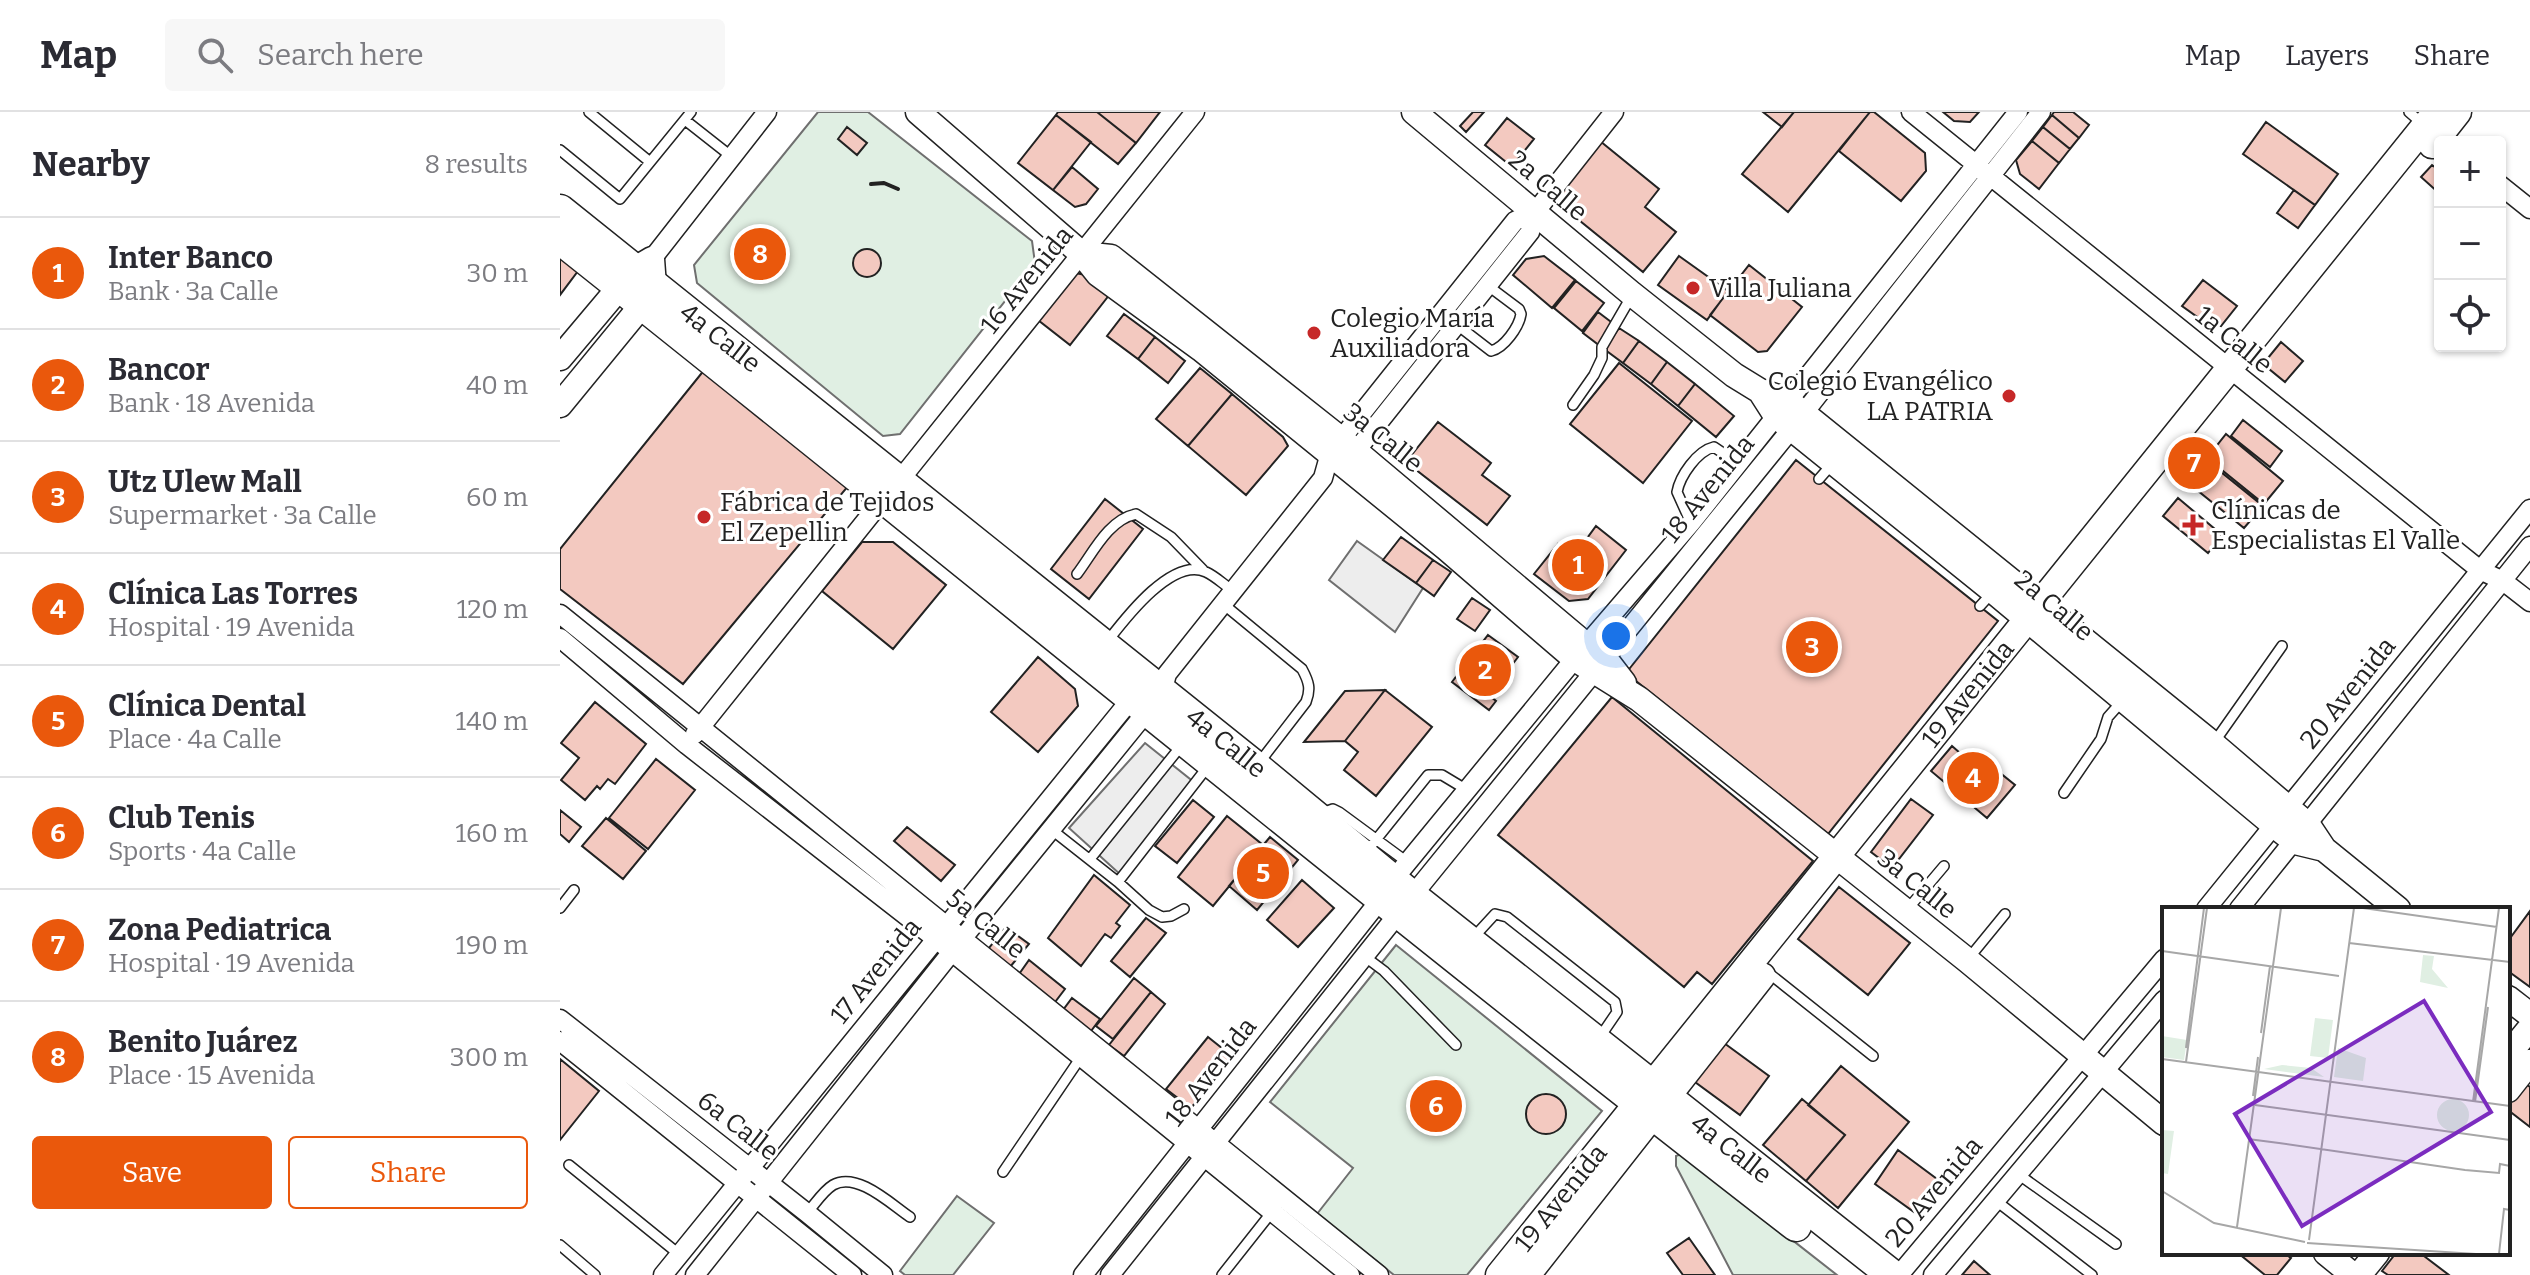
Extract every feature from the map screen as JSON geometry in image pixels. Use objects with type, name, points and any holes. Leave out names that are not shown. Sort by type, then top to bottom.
[{"type":"main road","name":"19 Avenida","points":[[1527,1275],[1653,1101],[2431,126],[2458,112]]},
{"type":"main road","name":"4a Calle","points":[[560,210],[640,281],[891,490],[1151,691],[1256,767],[1316,817],[1371,846],[1398,890],[1859,1275]]},
{"type":"main road","name":"4a Calle","points":[[560,239],[640,281]]},
{"type":"main road","name":"4a Calle","points":[[891,490],[1104,646],[1151,691],[1186,741],[1211,762],[1470,942],[1597,1043],[1653,1101],[1892,1275]]},
{"type":"main road","name":"19 Avenida","points":[[1499,1275],[1653,1101]]},
{"type":"street","points":[[560,405],[640,281],[767,112]]},
{"type":"street","name":"3a Calle","points":[[918,112],[1082,254],[1098,274],[1207,343],[2162,1121]]},
{"type":"street","name":"16 Avenida","points":[[687,745],[1195,112]]},
{"type":"street","name":"2a Calle","points":[[1414,112],[1632,294],[1734,375],[1760,391],[2040,618],[2213,744],[2282,817]]},
{"type":"street","name":"17 Avenida","points":[[1343,452],[1455,324],[1530,232],[1536,211],[1614,112]]},
{"type":"street","name":"1a Calle","points":[[1911,112],[2480,570],[2503,581],[2530,602]]},
{"type":"street","name":"18 Avenida","points":[[1983,170],[2018,112]]},
{"type":"street","name":"18 Avenida","points":[[1083,1275],[1193,1136],[1790,415],[1983,170],[2041,112]]},
{"type":"street","points":[[2506,190],[2530,209]]},
{"type":"street","name":"17 Avenida","points":[[663,1275],[941,932],[1151,691],[1323,478],[1515,221],[1536,211]]},
{"type":"street","points":[[560,358],[640,281]]},
{"type":"street","name":"2a Calle","points":[[1790,415],[1827,470],[1987,599],[2040,618],[2124,699],[2324,849],[2396,907]]},
{"type":"street","name":"18 Avenida","points":[[1110,1275],[1364,956],[1398,890],[1467,790],[1590,657],[1739,464],[1790,415]]},
{"type":"street","name":"20 Avenida","points":[[2208,907],[2530,509]]},
{"type":"street","name":"20 Avenida","points":[[2241,907],[2530,546]]},
{"type":"street","name":"5a Calle","points":[[560,614],[701,726],[1081,1057],[1193,1136]]},
{"type":"street","name":"5a Calle","points":[[563,647],[687,745],[941,932]]},
{"type":"street","name":"17 Avenida","points":[[695,1275],[1052,830],[1151,691]]},
{"type":"street","name":"5a Calle","points":[[956,946],[1193,1136],[1271,1213],[1350,1275]]},
{"type":"street","name":"20 Avenida","points":[[1899,1275],[2162,961]]},
{"type":"street","points":[[2510,1000],[2530,1015]]},
{"type":"street","name":"20 Avenida","points":[[1933,1275],[2162,1002]]},
{"type":"street","name":"6a Calle","points":[[560,1019],[745,1176],[757,1198],[852,1275]]},
{"type":"street","points":[[2510,1053],[2530,1028]]},
{"type":"street","name":"6a Calle","points":[[560,1041],[745,1176],[769,1183],[883,1275]]},
{"type":"street","points":[[2510,1087],[2530,1062]]},
{"type":"street","name":"5a Calle","points":[[1209,1150],[1379,1275]]},
{"type":"street","points":[[2359,1275],[2375,1255]]},
{"type":"lane","points":[[589,112],[650,162]]},
{"type":"lane","points":[[560,150],[620,199],[688,116],[732,157]]},
{"type":"lane","points":[[1455,324],[1491,351],[1498,349],[1520,323],[1519,309],[1487,285]]},
{"type":"lane","points":[[1573,405],[1594,375],[1602,358],[1602,347],[1632,294]]},
{"type":"lane","points":[[1691,523],[1677,492],[1681,479],[1697,458],[1703,451],[1714,447],[1739,464]]},
{"type":"lane","points":[[1077,574],[1110,529],[1123,517],[1136,514],[1171,537],[1302,669],[1310,691],[1306,702],[1256,767]]},
{"type":"lane","points":[[1104,646],[1140,600],[1155,587],[1191,570],[1203,570]]},
{"type":"lane","points":[[2213,744],[2282,646]]},
{"type":"lane","points":[[2064,793],[2101,739],[2108,717],[2124,699]]},
{"type":"lane","points":[[1090,859],[1186,741]]},
{"type":"lane","points":[[1118,882],[1211,762]]},
{"type":"lane","points":[[1371,846],[1428,775],[1442,775],[1467,790]]},
{"type":"lane","points":[[1052,830],[1149,910],[1162,917],[1184,909]]},
{"type":"lane","points":[[1906,911],[1944,866]]},
{"type":"lane","points":[[560,908],[574,890]]},
{"type":"lane","points":[[1470,942],[1490,917],[1502,914],[1611,998],[1617,1012],[1597,1043]]},
{"type":"lane","points":[[1967,960],[2005,914]]},
{"type":"lane","points":[[1364,956],[1384,971],[1456,1045]]},
{"type":"lane","points":[[1760,966],[1873,1056]]},
{"type":"lane","points":[[1003,1172],[1081,1057]]},
{"type":"lane","points":[[569,1165],[680,1255]]},
{"type":"lane","points":[[2017,1174],[2116,1244]]},
{"type":"lane","points":[[807,1213],[833,1185],[850,1181],[910,1217]]},
{"type":"lane","points":[[1995,1200],[2092,1275]]},
{"type":"lane","points":[[1222,1275],[1271,1213]]},
{"type":"lane","points":[[560,1245],[595,1275]]},
{"type":"green space","points":[[818,112],[868,112],[1032,241],[1035,263],[900,434],[883,436],[697,283],[694,265]]},
{"type":"green space","points":[[1396,945],[1602,1111],[1467,1275],[1394,1275],[1317,1214],[1353,1168],[1270,1102]]},
{"type":"green space","points":[[1681,1154],[1837,1275],[1733,1275],[1676,1166],[1676,1156]]},
{"type":"green space","points":[[957,1196],[994,1223],[953,1275],[905,1275],[900,1271]]},
{"type":"shaded area","points":[[1357,541],[1423,588],[1395,632],[1329,580]]},
{"type":"shaded area","points":[[1145,743],[1195,783],[1122,876],[1069,828]]},
{"type":"building","points":[[1058,112],[1097,112],[1136,143],[1118,164],[1056,115]]},
{"type":"building","points":[[1097,112],[1160,112],[1136,143]]},
{"type":"building","points":[[1473,112],[1484,112],[1466,132],[1460,126]]},
{"type":"building","points":[[1763,112],[1794,112],[1782,127]]},
{"type":"building","points":[[1794,112],[1870,112],[1788,212],[1742,174]]},
{"type":"building","points":[[1870,112],[1925,153],[1926,171],[1901,201],[1839,151]]},
{"type":"building","points":[[1943,112],[1979,112],[1970,122],[1954,121]]},
{"type":"building","points":[[2054,112],[2073,112],[2089,125],[2079,138],[2052,115]]},
{"type":"building","points":[[1056,115],[1091,142],[1053,190],[1018,163]]},
{"type":"building","points":[[2052,115],[2079,138],[2070,149],[2043,127]]},
{"type":"building","points":[[1507,118],[1534,139],[1517,160],[1506,162],[1485,145]]},
{"type":"building","points":[[2266,122],[2338,174],[2315,205],[2243,154]]},
{"type":"building","points":[[847,127],[867,143],[857,155],[838,139]]},
{"type":"building","points":[[2043,127],[2070,149],[2059,163],[2032,141]]},
{"type":"building","points":[[1600,141],[1659,189],[1645,207],[1676,232],[1643,272],[1553,199]]},
{"type":"building","points":[[2032,141],[2059,163],[2039,189],[2020,174],[2016,160]]},
{"type":"building","points":[[2432,165],[2434,166],[2434,189],[2421,177]]},
{"type":"building","points":[[1072,167],[1098,189],[1086,204],[1075,207],[1053,190]]},
{"type":"building","points":[[2294,190],[2315,205],[2298,228],[2277,213]]},
{"type":"building","points":[[867,249],[877,253],[881,263],[877,273],[867,277],[857,273],[853,263],[857,253]]},
{"type":"building","points":[[1544,256],[1575,280],[1552,308],[1513,275],[1526,259]]},
{"type":"building","name":"Villa Juliana","points":[[1679,256],[1728,291],[1707,320],[1658,285]]},
{"type":"building","points":[[560,258],[578,271],[560,295]]},
{"type":"building","points":[[1749,265],[1802,307],[1767,351],[1758,352],[1710,315]]},
{"type":"building","points":[[1075,273],[1086,275],[1110,294],[1070,345],[1038,320]]},
{"type":"building","points":[[2203,280],[2237,306],[2221,326],[2203,321],[2182,306]]},
{"type":"building","points":[[1576,281],[1604,303],[1582,331],[1554,308]]},
{"type":"building","points":[[1598,312],[1619,328],[1604,349],[1583,333]]},
{"type":"building","points":[[1124,314],[1155,337],[1138,359],[1107,336]]},
{"type":"building","points":[[1619,328],[1639,341],[1623,363],[1604,349]]},
{"type":"building","points":[[1155,337],[1185,361],[1168,383],[1138,359]]},
{"type":"building","points":[[1639,341],[1667,362],[1651,384],[1623,363]]},
{"type":"building","points":[[2281,342],[2303,361],[2285,382],[2263,364]]},
{"type":"building","points":[[1667,362],[1695,384],[1678,406],[1651,384]]},
{"type":"building","points":[[1619,363],[1692,421],[1643,483],[1570,424]]},
{"type":"building","points":[[1200,368],[1232,394],[1188,446],[1156,419]]},
{"type":"building","name":"Fábrica de Tejidos El Zepellin","points":[[705,369],[849,485],[683,684],[560,589],[560,549]]},
{"type":"building","points":[[1695,384],[1734,416],[1716,437],[1678,406]]},
{"type":"building","points":[[1232,394],[1283,437],[1288,446],[1246,495],[1188,446]]},
{"type":"building","points":[[2243,420],[2282,451],[2270,467],[2231,436]]},
{"type":"building","points":[[1438,422],[1491,463],[1482,475],[1510,496],[1487,525],[1406,462]]},
{"type":"building","points":[[2226,434],[2283,481],[2264,504],[2207,458]]},
{"type":"building","points":[[1796,460],[1998,621],[1828,834],[1626,673]]},
{"type":"building","points":[[2206,460],[2263,506],[2244,528],[2187,482]]},
{"type":"building","name":"Clínicas de Especialistas El Valle","points":[[2178,498],[2222,535],[2208,553],[2163,516]]},
{"type":"building","points":[[1105,499],[1143,529],[1089,599],[1051,569]]},
{"type":"building","points":[[1596,526],[1626,550],[1588,599],[1569,601],[1534,574],[1558,544],[1574,556]]},
{"type":"building","points":[[1401,537],[1433,560],[1416,583],[1383,560]]},
{"type":"building","points":[[862,542],[893,542],[946,585],[893,649],[822,591]]},
{"type":"building","points":[[1433,560],[1451,572],[1434,596],[1416,583]]},
{"type":"building","points":[[1472,598],[1490,610],[1475,631],[1457,619]]},
{"type":"building","points":[[1488,635],[1518,657],[1489,695],[1496,701],[1489,710],[1452,682]]},
{"type":"building","points":[[1038,657],[1075,689],[1078,706],[1038,752],[991,712]]},
{"type":"building","points":[[1385,690],[1432,727],[1376,796],[1344,770],[1358,752],[1345,741]]},
{"type":"building","points":[[1385,690],[1345,741],[1304,742],[1345,691]]},
{"type":"building","points":[[1612,697],[1813,861],[1712,984],[1697,972],[1684,987],[1498,835]]},
{"type":"building","points":[[595,702],[646,744],[615,784],[608,779],[585,800],[561,780],[579,758],[561,743]]},
{"type":"building","points":[[1952,746],[1977,768],[1984,760],[2015,785],[1987,818],[1931,771]]},
{"type":"building","points":[[656,759],[695,790],[648,849],[609,818]]},
{"type":"building","points":[[1911,799],[1933,815],[1892,868],[1871,852]]},
{"type":"building","points":[[1193,800],[1214,817],[1177,863],[1155,846]]},
{"type":"building","points":[[560,810],[581,827],[569,842],[560,834]]},
{"type":"building","points":[[1227,816],[1263,845],[1213,906],[1178,877]]},
{"type":"building","points":[[606,818],[646,851],[623,879],[582,846]]},
{"type":"building","points":[[907,827],[955,865],[941,881],[894,841]]},
{"type":"building","points":[[1270,837],[1298,860],[1257,910],[1229,886]]},
{"type":"building","points":[[1094,875],[1130,905],[1116,923],[1120,926],[1111,938],[1105,934],[1081,966],[1048,938]]},
{"type":"building","points":[[1302,880],[1334,908],[1298,947],[1267,920]]},
{"type":"building","points":[[1839,887],[1910,943],[1868,995],[1798,939]]},
{"type":"building","points":[[2530,911],[2530,987],[2510,972],[2510,938]]},
{"type":"building","points":[[1146,918],[1166,933],[1130,977],[1111,961]]},
{"type":"building","points":[[1006,927],[1029,944],[1010,967],[988,949]]},
{"type":"building","points":[[1029,960],[1065,989],[1052,1006],[1017,977]]},
{"type":"building","points":[[1134,978],[1151,992],[1113,1039],[1096,1026]]},
{"type":"building","points":[[1151,992],[1165,1004],[1124,1056],[1109,1045]]},
{"type":"building","points":[[1072,998],[1100,1019],[1088,1035],[1060,1014]]},
{"type":"building","points":[[1208,1037],[1233,1057],[1191,1108],[1166,1089]]},
{"type":"building","points":[[1724,1043],[1769,1076],[1740,1115],[1695,1082]]},
{"type":"building","points":[[560,1059],[599,1091],[560,1140]]},
{"type":"building","points":[[1841,1066],[1909,1122],[1838,1208],[1806,1181],[1845,1135],[1808,1105]]},
{"type":"building","points":[[2520,1079],[2530,1087],[2530,1127],[2510,1112],[2510,1092]]},
{"type":"building","points":[[1546,1094],[1560,1100],[1566,1114],[1560,1128],[1546,1134],[1532,1128],[1526,1114],[1532,1100]]},
{"type":"building","points":[[1802,1099],[1845,1135],[1806,1181],[1763,1145]]},
{"type":"building","points":[[1898,1150],[1937,1179],[1914,1212],[1875,1184]]},
{"type":"building","points":[[1689,1238],[1715,1275],[1683,1275],[1667,1253]]},
{"type":"building","points":[[2240,1255],[2287,1255],[2291,1258],[2277,1275],[2265,1275]]},
{"type":"building","points":[[2394,1255],[2423,1255],[2449,1275],[2388,1275],[2382,1271]]},
{"type":"building","points":[[1974,1261],[1990,1275],[1962,1275]]},
{"type":"wall","points":[[871,184],[884,183],[898,189]]},
{"type":"place","name":"Benito Juárez","points":[[760,254]]},
{"type":"place","name":"Villa Juliana","points":[[1693,288]]},
{"type":"place","name":"Colegio María Auxiliadora","points":[[1314,333]]},
{"type":"place","name":"Colegio Evangélico LA PATRIA","points":[[2009,396]]},
{"type":"place","name":"Zona Pediatrica","points":[[2194,463]]},
{"type":"place","name":"Fábrica de Tejidos El Zepellin","points":[[704,517]]},
{"type":"place","name":"Clínicas de Especialistas El Valle","points":[[2193,525]]},
{"type":"place","name":"Inter Banco","points":[[1578,565]]},
{"type":"place","name":"Utz Ulew Mall","points":[[1812,647]]},
{"type":"place","name":"Bancor","points":[[1485,670]]},
{"type":"place","name":"Clínica Las Torres","points":[[1973,778]]},
{"type":"place","name":"Clínica Dental","points":[[1263,873]]},
{"type":"place","name":"Club Tenis","points":[[1436,1106]]}]
